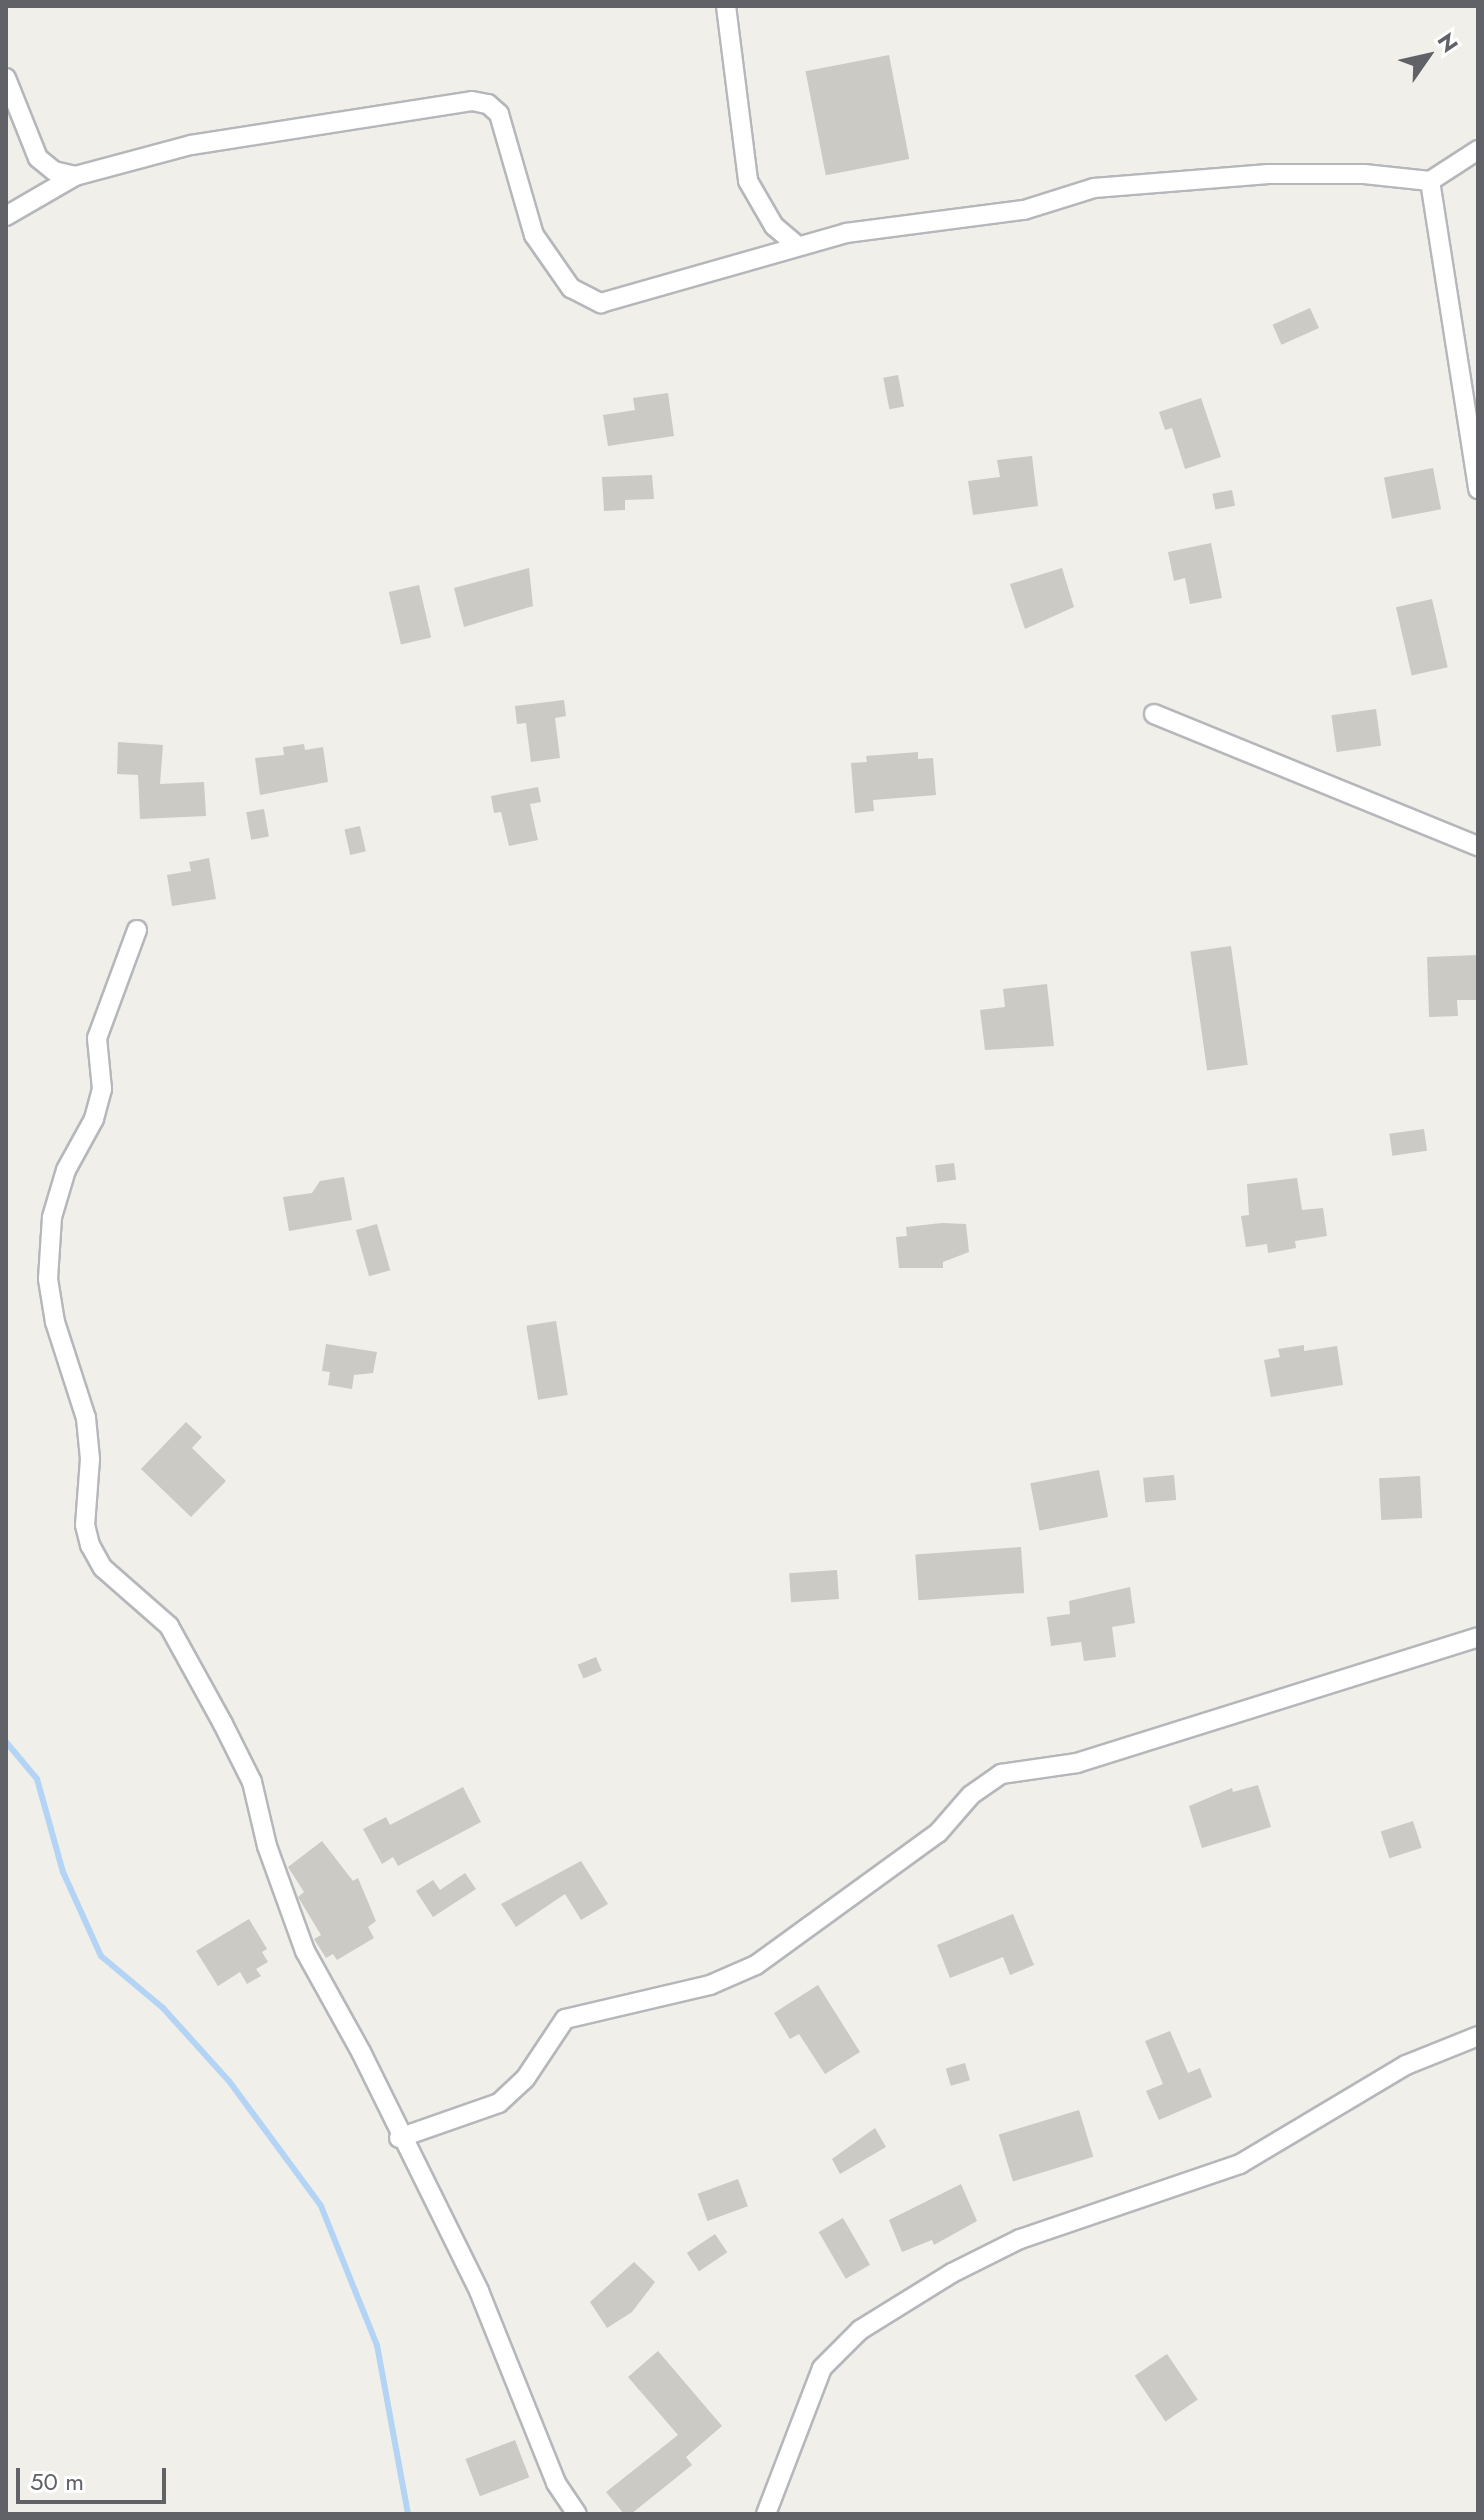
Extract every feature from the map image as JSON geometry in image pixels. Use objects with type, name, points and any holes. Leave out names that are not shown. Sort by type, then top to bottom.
[{"type":"street","points":[[726,6],[748,181],[774,226],[797,245]]},
{"type":"street","points":[[6,78],[38,158],[54,171],[75,176]]},
{"type":"street","points":[[6,216],[75,176],[191,145],[472,101],[488,104],[499,114],[534,235],[571,288],[601,303],[797,245],[860,230],[1024,210],[1094,188],[1155,181],[1316,173],[1430,181],[1478,150]]},
{"type":"street","points":[[1430,181],[1478,489]]},
{"type":"street","points":[[1154,714],[1478,846]]},
{"type":"street","points":[[137,930],[97,1038],[102,1089],[94,1119],[66,1170],[52,1217],[48,1279],[55,1322],[86,1418],[90,1459],[85,1525],[103,1568],[169,1626],[252,1782],[267,1846],[305,1951],[361,2052],[399,2138],[479,2291],[556,2483],[577,2514]]},
{"type":"street","points":[[399,2138],[499,2103],[525,2079],[565,2019],[710,1985],[756,1965],[938,1833],[977,1789],[1001,1774],[1077,1763],[1478,1637]]},
{"type":"street","points":[[766,2514],[822,2368],[860,2330],[952,2273],[1020,2239],[1240,2164],[1406,2065],[1478,2036]]},
{"type":"building","points":[[889,55],[909,159],[826,175],[806,71]]},
{"type":"building","points":[[1310,308],[1319,328],[1281,345],[1273,325]]},
{"type":"building","points":[[898,375],[904,406],[889,409],[883,378]]},
{"type":"building","points":[[668,393],[674,436],[608,446],[603,415],[635,410],[633,398]]},
{"type":"building","points":[[1201,398],[1221,457],[1185,469],[1172,428],[1165,430],[1159,412]]},
{"type":"building","points":[[1032,456],[1038,506],[973,515],[968,481],[1000,477],[997,460]]},
{"type":"building","points":[[1433,468],[1441,509],[1392,519],[1384,478]]},
{"type":"building","points":[[652,475],[654,499],[625,500],[625,510],[604,511],[602,477]]},
{"type":"building","points":[[1232,490],[1235,506],[1215,510],[1212,494]]},
{"type":"building","points":[[1211,543],[1222,598],[1190,604],[1185,578],[1174,581],[1168,552]]},
{"type":"building","points":[[529,568],[533,606],[464,627],[454,588]]},
{"type":"building","points":[[1062,568],[1074,607],[1025,629],[1010,584]]},
{"type":"building","points":[[419,585],[431,638],[401,645],[389,592]]},
{"type":"building","points":[[1432,599],[1448,667],[1412,676],[1396,607]]},
{"type":"building","points":[[564,700],[566,716],[555,718],[560,758],[531,762],[526,723],[517,724],[515,706]]},
{"type":"building","points":[[1376,709],[1381,746],[1337,752],[1331,715]]},
{"type":"building","points":[[118,742],[163,745],[160,784],[204,782],[206,816],[140,819],[138,775],[117,774]]},
{"type":"building","points":[[304,744],[305,750],[323,747],[328,782],[260,795],[255,758],[284,755],[283,747]]},
{"type":"building","points":[[918,752],[918,759],[933,758],[936,795],[873,800],[874,811],[855,813],[851,763],[867,762],[866,756]]},
{"type":"building","points":[[538,787],[541,802],[530,804],[538,840],[509,846],[501,812],[494,813],[491,796]]},
{"type":"building","points":[[264,809],[269,837],[251,840],[246,812]]},
{"type":"building","points":[[360,826],[366,851],[350,855],[344,830]]},
{"type":"building","points":[[209,858],[216,899],[172,906],[167,875],[191,871],[189,862]]},
{"type":"building","points":[[1231,946],[1248,1065],[1207,1071],[1190,952]]},
{"type":"building","points":[[1478,955],[1478,1000],[1457,1000],[1458,1016],[1429,1017],[1427,957]]},
{"type":"building","points":[[1047,984],[1054,1046],[985,1050],[980,1010],[1005,1007],[1003,989]]},
{"type":"building","points":[[1424,1129],[1427,1151],[1392,1156],[1389,1134]]},
{"type":"building","points":[[954,1163],[956,1180],[937,1182],[935,1165]]},
{"type":"building","points":[[344,1177],[352,1220],[289,1231],[283,1197],[312,1193],[320,1181]]},
{"type":"building","points":[[1297,1178],[1302,1210],[1323,1208],[1327,1236],[1295,1241],[1296,1248],[1268,1253],[1267,1244],[1246,1247],[1241,1216],[1249,1215],[1247,1184]]},
{"type":"building","points":[[377,1224],[390,1270],[369,1276],[356,1230]]},
{"type":"building","points":[[966,1224],[969,1252],[943,1262],[943,1268],[899,1268],[896,1237],[907,1236],[906,1227]]},
{"type":"building","points":[[556,1321],[568,1395],[538,1400],[526,1326]]},
{"type":"building","points":[[326,1344],[377,1352],[373,1373],[354,1375],[352,1389],[328,1385],[330,1372],[322,1371]]},
{"type":"building","points":[[1304,1345],[1304,1351],[1337,1346],[1343,1385],[1271,1397],[1264,1360],[1280,1357],[1278,1349]]},
{"type":"building","points":[[186,1422],[202,1437],[192,1448],[226,1481],[191,1517],[141,1469]]},
{"type":"building","points":[[1099,1470],[1108,1517],[1039,1530],[1030,1483]]},
{"type":"building","points":[[1174,1475],[1176,1500],[1145,1503],[1143,1478]]},
{"type":"building","points":[[1420,1476],[1422,1518],[1381,1520],[1379,1478]]},
{"type":"building","points":[[1021,1547],[1024,1593],[918,1600],[915,1554]]},
{"type":"building","points":[[837,1570],[839,1599],[791,1602],[789,1573]]},
{"type":"building","points":[[1130,1587],[1135,1623],[1112,1627],[1116,1657],[1084,1661],[1081,1642],[1051,1646],[1047,1617],[1070,1614],[1069,1601]]},
{"type":"building","points":[[596,1657],[602,1671],[583,1679],[578,1665]]},
{"type":"building","points":[[1258,1785],[1271,1827],[1202,1848],[1189,1806],[1232,1788],[1233,1792]]},
{"type":"building","points":[[463,1787],[481,1822],[398,1866],[393,1857],[382,1864],[363,1829],[386,1817],[390,1825]]},
{"type":"building","points":[[1413,1821],[1422,1848],[1389,1858],[1381,1832]]},
{"type":"building","points":[[322,1841],[353,1881],[358,1878],[376,1921],[368,1927],[374,1938],[337,1960],[333,1954],[326,1958],[314,1939],[321,1935],[298,1897],[304,1892],[288,1867]]},
{"type":"building","points":[[581,1861],[608,1904],[581,1920],[565,1894],[516,1927],[501,1904]]},
{"type":"building","points":[[465,1873],[476,1889],[433,1917],[416,1891],[433,1880],[440,1890]]},
{"type":"building","points":[[1013,1914],[1034,1965],[1010,1975],[1003,1957],[950,1978],[937,1945]]},
{"type":"building","points":[[249,1919],[267,1949],[262,1952],[268,1962],[256,1969],[261,1976],[247,1984],[240,1972],[218,1986],[196,1951]]},
{"type":"building","points":[[818,1985],[860,2052],[825,2074],[799,2034],[790,2039],[774,2013]]},
{"type":"building","points":[[1170,2031],[1188,2073],[1200,2068],[1212,2097],[1159,2120],[1146,2091],[1163,2084],[1145,2041]]},
{"type":"building","points":[[965,2063],[970,2080],[951,2086],[946,2069]]},
{"type":"building","points":[[1079,2110],[1093,2157],[1013,2181],[999,2135]]},
{"type":"building","points":[[875,2128],[886,2147],[840,2174],[832,2159]]},
{"type":"building","points":[[738,2179],[748,2206],[708,2221],[698,2194]]},
{"type":"building","points":[[961,2184],[977,2221],[934,2245],[932,2240],[902,2252],[889,2220]]},
{"type":"building","points":[[843,2218],[870,2265],[846,2279],[819,2232]]},
{"type":"building","points":[[715,2234],[727,2252],[699,2271],[687,2253]]},
{"type":"building","points":[[634,2262],[655,2282],[632,2312],[607,2328],[590,2302]]},
{"type":"building","points":[[658,2351],[722,2426],[686,2457],[692,2465],[631,2514],[624,2514],[606,2492],[678,2435],[628,2377]]},
{"type":"building","points":[[1167,2354],[1198,2400],[1165,2421],[1135,2376]]},
{"type":"building","points":[[515,2440],[529,2477],[480,2496],[466,2459]]},
{"type":"waterway","points":[[6,1742],[37,1779],[63,1872],[101,1956],[163,2008],[229,2081],[321,2206],[377,2345],[408,2514]]}]
